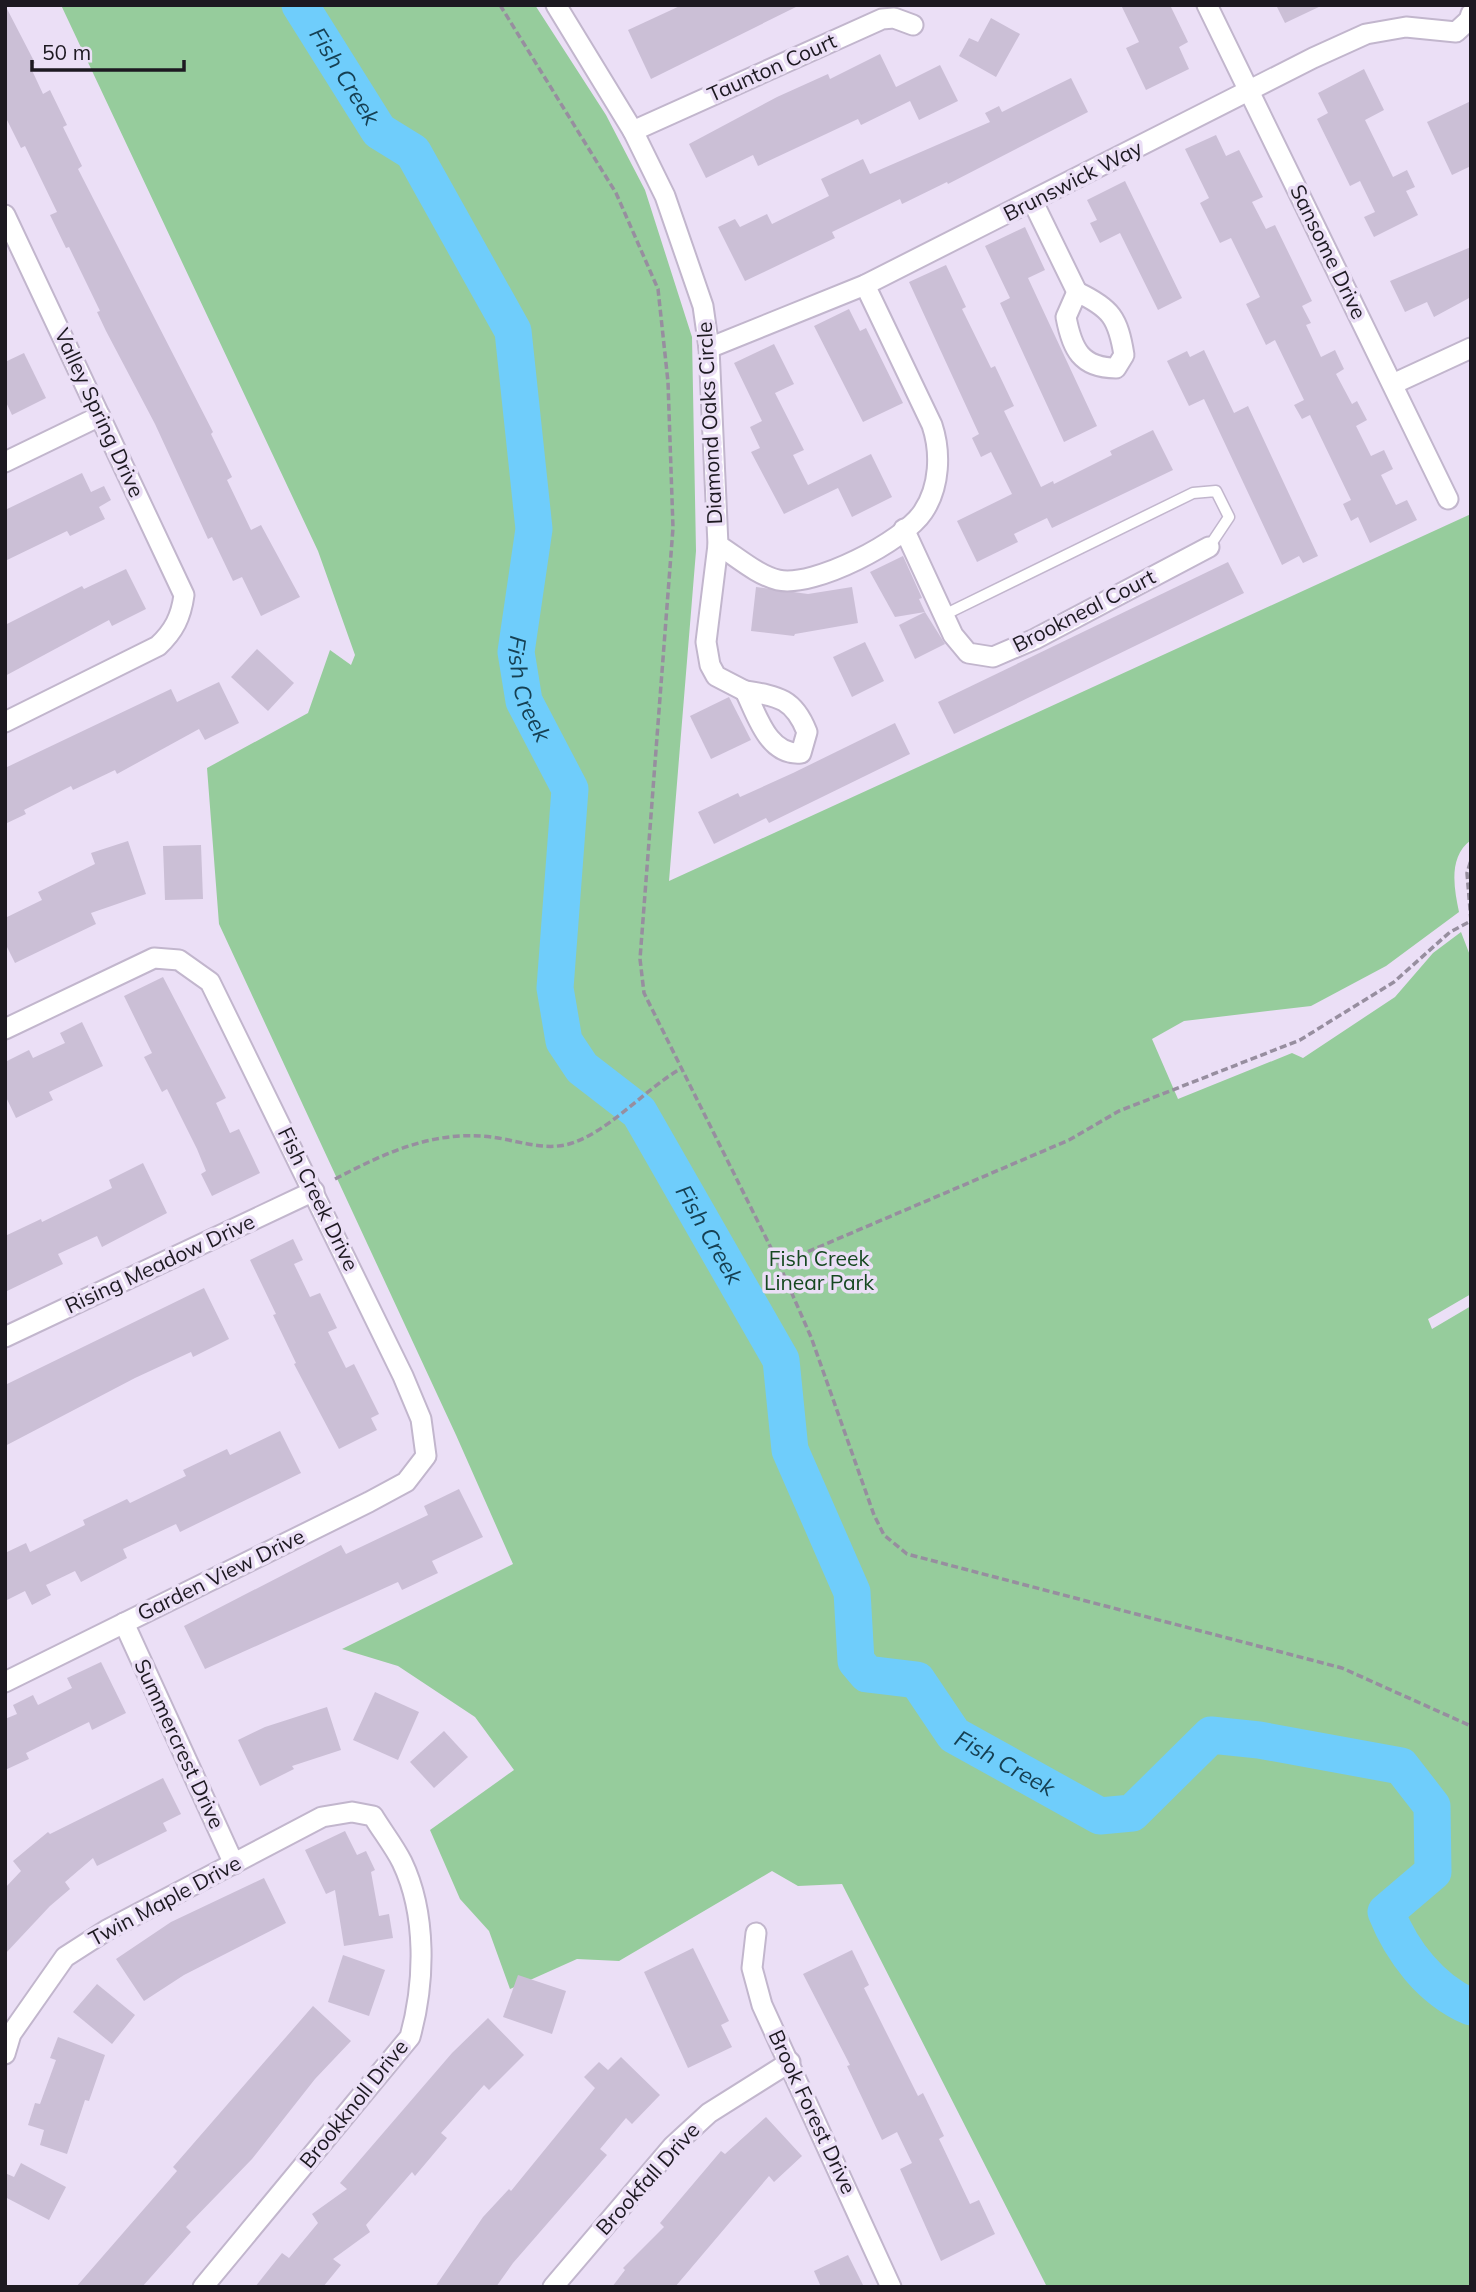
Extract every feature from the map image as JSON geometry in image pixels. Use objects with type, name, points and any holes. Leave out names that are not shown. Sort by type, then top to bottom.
[{"type":"street","name":"Diamond Oaks Circle","points":[[556,5],[633,131],[665,196],[703,306],[709,348],[718,545],[706,642],[710,665],[716,676],[745,691]]},
{"type":"street","name":"Sansome Drive","points":[[1207,5],[1448,499]]},
{"type":"street","name":"Brunswick Way","points":[[709,348],[865,285],[1366,34],[1406,27],[1456,32],[1469,20],[1471,14]]},
{"type":"street","name":"Taunton Court","points":[[633,131],[882,19],[894,18],[913,25]]},
{"type":"street","points":[[1033,202],[1077,292]]},
{"type":"street","name":"Valley Spring Drive","points":[[5,215],[184,595],[182,612],[173,632],[158,646],[5,722]]},
{"type":"street","points":[[718,545],[778,580],[810,579],[830,573],[874,550],[924,511],[936,477],[938,444],[932,425],[865,285]]},
{"type":"street","points":[[1393,384],[1471,348]]},
{"type":"street","points":[[5,462],[100,416]]},
{"type":"street","name":"Brookneal Court","points":[[904,529],[953,635],[968,653],[993,657],[1035,639],[1209,547]]},
{"type":"street","name":"Fish Creek Drive","points":[[5,1029],[154,958],[179,960],[210,982],[403,1376],[421,1419],[426,1456]]},
{"type":"street","name":"Rising Meadow Drive","points":[[5,1337],[314,1191]]},
{"type":"street","name":"Garden View Drive","points":[[5,1682],[406,1482],[426,1456]]},
{"type":"street","name":"Summercrest Drive","points":[[124,1623],[234,1864]]},
{"type":"street","name":"Twin Maple Drive","points":[[5,2054],[11,2034],[65,1957],[107,1930],[322,1817],[352,1812],[373,1816]]},
{"type":"street","name":"Brookknoll Drive","points":[[203,2287],[410,2037],[420,2003],[420,1950],[415,1903],[402,1863],[373,1816]]},
{"type":"street","name":"Brook Forest Drive","points":[[756,1933],[752,1968],[762,2005],[891,2287]]},
{"type":"street","name":"Brookfall Drive","points":[[553,2287],[673,2146],[709,2113],[790,2062]]},
{"type":"lane","points":[[944,615],[1193,493],[1216,491],[1228,517],[1209,547]]},
{"type":"path","points":[[500,5],[616,194],[658,289],[668,383],[673,528],[640,959],[644,993],[779,1264],[811,1337],[874,1515],[884,1535],[896,1548],[907,1554],[1342,1668],[1471,1726]]},
{"type":"path","points":[[779,1264],[1069,1140],[1119,1111],[1241,1066],[1331,1023],[1394,982],[1450,932],[1471,921],[1467,873],[1471,860]]},
{"type":"path","points":[[335,1179],[377,1157],[429,1139],[458,1135],[492,1137],[526,1145],[564,1145],[598,1129],[656,1083],[680,1069]]},
{"type":"green space","name":"Fish Creek Linear Park","points":[[61,5],[535,5],[606,115],[645,190],[692,337],[696,551],[669,881],[1471,514],[1471,840],[1459,855],[1454,873],[1459,912],[1386,966],[1311,1006],[1184,1021],[1152,1039],[1178,1099],[1292,1053],[1303,1058],[1395,997],[1433,953],[1461,932],[1471,958],[1471,1294],[1428,1319],[1432,1329],[1471,1306],[1471,2287],[1047,2287],[842,1884],[798,1886],[772,1871],[619,1961],[577,1959],[510,1989],[489,1931],[460,1899],[430,1830],[514,1770],[475,1717],[398,1666],[342,1649],[513,1564],[219,924],[207,768],[308,713],[330,650],[351,665],[355,655],[318,551]]},
{"type":"building","points":[[5,5],[35,63],[30,66],[43,94],[50,90],[67,125],[63,127],[82,166],[78,169],[213,432],[211,434],[232,477],[227,480],[251,530],[261,525],[300,597],[261,616],[242,577],[233,581],[212,537],[208,539],[155,424],[106,331],[97,312],[100,311],[69,247],[66,248],[50,215],[57,212],[25,146],[21,148],[5,116]]},
{"type":"building","points":[[682,5],[800,5],[651,79],[628,30]]},
{"type":"building","points":[[1121,5],[1170,5],[1188,42],[1179,47],[1189,69],[1146,90],[1126,48],[1139,42]]},
{"type":"building","points":[[1276,5],[1323,5],[1285,23]]},
{"type":"building","points":[[991,18],[1020,34],[996,77],[959,56],[969,38],[978,42]]},
{"type":"building","points":[[880,54],[896,87],[940,65],[958,101],[919,120],[910,101],[861,125],[858,119],[758,166],[753,155],[706,178],[689,144],[777,97],[828,74],[830,79]]},
{"type":"building","points":[[1364,69],[1384,110],[1365,120],[1393,177],[1407,170],[1415,187],[1406,191],[1418,215],[1374,237],[1364,217],[1375,212],[1360,181],[1350,186],[1317,119],[1328,113],[1318,93]]},
{"type":"building","points":[[1071,78],[1088,112],[948,184],[947,182],[902,204],[900,199],[832,232],[835,238],[745,281],[718,227],[735,219],[740,227],[767,214],[772,224],[829,196],[821,179],[863,159],[870,174],[990,122],[985,113],[999,106],[1002,112]]},
{"type":"building","points":[[1471,101],[1471,166],[1452,175],[1427,122]]},
{"type":"building","points":[[1216,135],[1226,156],[1239,150],[1263,197],[1252,202],[1266,229],[1275,225],[1312,301],[1302,306],[1311,323],[1306,325],[1321,357],[1335,350],[1344,369],[1336,374],[1352,404],[1357,401],[1367,420],[1356,426],[1371,456],[1384,450],[1393,469],[1381,475],[1396,505],[1407,500],[1417,520],[1370,543],[1358,517],[1351,521],[1343,504],[1351,500],[1310,415],[1302,419],[1294,405],[1304,400],[1275,340],[1266,345],[1246,304],[1260,297],[1231,238],[1220,243],[1200,203],[1209,198],[1185,149]]},
{"type":"building","points":[[1125,181],[1182,298],[1158,310],[1120,233],[1100,243],[1090,223],[1097,220],[1087,200]]},
{"type":"building","points":[[1025,227],[1045,270],[1028,278],[1097,426],[1064,442],[1000,303],[1010,298],[985,246]]},
{"type":"building","points":[[1471,247],[1471,297],[1434,317],[1427,302],[1405,312],[1390,281]]},
{"type":"building","points":[[946,265],[966,307],[962,309],[991,368],[995,366],[1014,406],[1004,411],[1041,487],[1053,481],[1054,484],[1112,455],[1110,451],[1153,430],[1173,470],[1052,528],[1047,518],[1014,534],[1018,542],[977,562],[957,521],[1012,494],[991,452],[981,457],[972,438],[979,434],[909,282]]},
{"type":"building","points":[[849,309],[860,331],[866,328],[903,403],[863,422],[814,326]]},
{"type":"building","points":[[774,344],[794,384],[775,393],[804,450],[793,455],[808,485],[871,454],[892,497],[852,517],[838,488],[784,514],[751,452],[760,448],[750,427],[762,421],[734,363]]},
{"type":"building","points":[[1204,350],[1234,413],[1248,406],[1318,556],[1303,563],[1299,556],[1282,565],[1204,399],[1189,406],[1167,361],[1187,351],[1190,357]]},
{"type":"building","points":[[24,353],[46,398],[12,415],[5,400],[5,362]]},
{"type":"building","points":[[82,473],[91,492],[104,486],[111,500],[99,507],[105,519],[70,536],[67,531],[5,561],[5,510]]},
{"type":"building","points":[[903,556],[922,598],[919,599],[925,612],[895,617],[870,572]]},
{"type":"building","points":[[1228,562],[1244,593],[954,734],[938,702]]},
{"type":"building","points":[[126,569],[146,609],[112,626],[109,620],[5,676],[5,625],[82,586],[84,589]]},
{"type":"building","points":[[756,587],[808,594],[852,587],[858,623],[794,636],[751,631]]},
{"type":"building","points":[[925,612],[945,644],[915,659],[899,625]]},
{"type":"building","points":[[865,642],[884,681],[852,697],[833,657]]},
{"type":"building","points":[[257,649],[294,683],[268,711],[231,677]]},
{"type":"building","points":[[219,682],[239,723],[205,740],[199,729],[117,774],[115,770],[73,790],[71,786],[24,810],[26,814],[5,824],[5,768],[171,689],[177,702]]},
{"type":"building","points":[[729,697],[751,740],[711,759],[690,716]]},
{"type":"building","points":[[895,723],[910,754],[769,823],[766,818],[714,844],[698,812],[738,793],[740,797]]},
{"type":"building","points":[[128,841],[146,894],[91,913],[96,924],[15,963],[5,943],[5,918],[42,900],[38,892],[95,864],[91,853]]},
{"type":"building","points":[[201,845],[203,899],[165,900],[163,846]]},
{"type":"building","points":[[163,977],[226,1098],[216,1103],[230,1133],[239,1129],[260,1173],[212,1196],[201,1174],[206,1171],[197,1149],[167,1089],[162,1092],[144,1057],[152,1053],[124,996]]},
{"type":"building","points":[[82,1022],[103,1066],[49,1092],[53,1100],[16,1118],[5,1095],[5,1062],[29,1050],[33,1058],[65,1043],[60,1033]]},
{"type":"building","points":[[143,1163],[167,1213],[102,1247],[97,1236],[58,1254],[63,1264],[5,1292],[5,1236],[41,1219],[42,1222],[112,1188],[109,1180]]},
{"type":"building","points":[[293,1239],[303,1260],[294,1264],[310,1297],[320,1293],[337,1328],[328,1332],[346,1368],[354,1364],[379,1414],[371,1418],[377,1430],[339,1449],[294,1364],[296,1363],[273,1315],[276,1314],[250,1260]]},
{"type":"building","points":[[204,1288],[229,1339],[193,1357],[191,1352],[135,1378],[5,1446],[5,1385]]},
{"type":"building","points":[[280,1431],[301,1473],[180,1532],[176,1524],[123,1549],[127,1558],[81,1582],[75,1571],[46,1585],[51,1595],[32,1605],[25,1591],[5,1601],[5,1553],[26,1543],[30,1552],[85,1525],[83,1520],[127,1499],[130,1503],[186,1476],[183,1470],[227,1449],[230,1455]]},
{"type":"building","points":[[459,1489],[483,1537],[432,1561],[438,1573],[402,1590],[398,1582],[205,1669],[184,1626],[341,1545],[346,1554],[428,1515],[424,1506]]},
{"type":"building","points":[[101,1662],[126,1713],[92,1730],[89,1722],[26,1753],[29,1759],[5,1770],[5,1719],[17,1714],[13,1705],[33,1695],[38,1705],[72,1688],[67,1678]]},
{"type":"building","points":[[375,1692],[419,1712],[398,1760],[353,1740]]},
{"type":"building","points":[[327,1707],[341,1750],[292,1766],[294,1769],[260,1786],[238,1740],[265,1727]]},
{"type":"building","points":[[444,1731],[468,1757],[434,1788],[410,1762]]},
{"type":"building","points":[[163,1778],[181,1814],[163,1823],[167,1831],[97,1866],[93,1858],[65,1882],[70,1889],[50,1906],[5,1954],[5,1888],[21,1871],[13,1861],[48,1832],[50,1834]]},
{"type":"building","points":[[345,1831],[357,1855],[366,1851],[375,1870],[371,1872],[379,1916],[389,1914],[393,1938],[344,1946],[335,1890],[326,1894],[305,1850]]},
{"type":"building","points":[[264,1878],[286,1923],[184,1975],[144,2001],[116,1959],[171,1922]]},
{"type":"building","points":[[693,1948],[729,2021],[721,2025],[732,2047],[688,2068],[644,1972]]},
{"type":"building","points":[[852,1950],[869,1985],[864,1988],[918,2096],[923,2093],[944,2136],[939,2139],[970,2204],[979,2200],[995,2234],[941,2261],[900,2169],[912,2163],[897,2132],[882,2140],[847,2066],[850,2065],[803,1974]]},
{"type":"building","points":[[343,1955],[385,1970],[369,2016],[328,2002]]},
{"type":"building","points":[[518,1975],[566,1991],[552,2034],[503,2017]]},
{"type":"building","points":[[97,1984],[135,2015],[112,2044],[73,2012]]},
{"type":"building","points":[[313,2006],[351,2041],[315,2079],[252,2159],[186,2227],[191,2232],[142,2287],[76,2287],[177,2171],[173,2167]]},
{"type":"building","points":[[488,2018],[524,2055],[489,2090],[484,2085],[441,2133],[447,2138],[415,2176],[412,2172],[366,2225],[370,2232],[333,2259],[341,2265],[323,2287],[255,2287],[282,2253],[289,2258],[318,2223],[312,2214],[347,2189],[340,2183],[452,2053]]},
{"type":"building","points":[[58,2037],[105,2055],[89,2101],[85,2100],[67,2154],[40,2145],[44,2130],[28,2125],[35,2103],[40,2104],[56,2060],[50,2058]]},
{"type":"building","points":[[621,2057],[660,2095],[632,2124],[626,2118],[600,2149],[607,2155],[513,2263],[496,2287],[435,2287],[483,2217],[509,2189],[511,2191],[595,2088],[584,2077],[599,2062],[608,2070]]},
{"type":"building","points":[[766,2117],[802,2156],[774,2182],[769,2176],[675,2287],[612,2287],[625,2270],[623,2268],[664,2227],[660,2223],[721,2151],[725,2154]]},
{"type":"building","points":[[21,2163],[66,2187],[49,2220],[5,2197],[5,2173],[14,2177]]},
{"type":"building","points":[[848,2255],[864,2287],[821,2287],[814,2271]]},
{"type":"waterway","name":"Fish Creek","points":[[300,5],[379,131],[413,152],[513,331],[534,529],[516,652],[524,701],[570,789],[555,988],[564,1041],[582,1068],[639,1112],[781,1360],[790,1450],[852,1592],[856,1661],[867,1674],[917,1680],[954,1735],[1100,1816],[1132,1813],[1211,1735],[1259,1740],[1401,1766],[1432,1806],[1433,1872],[1386,1912],[1400,1941],[1420,1968],[1443,1991],[1471,2007]]}]
